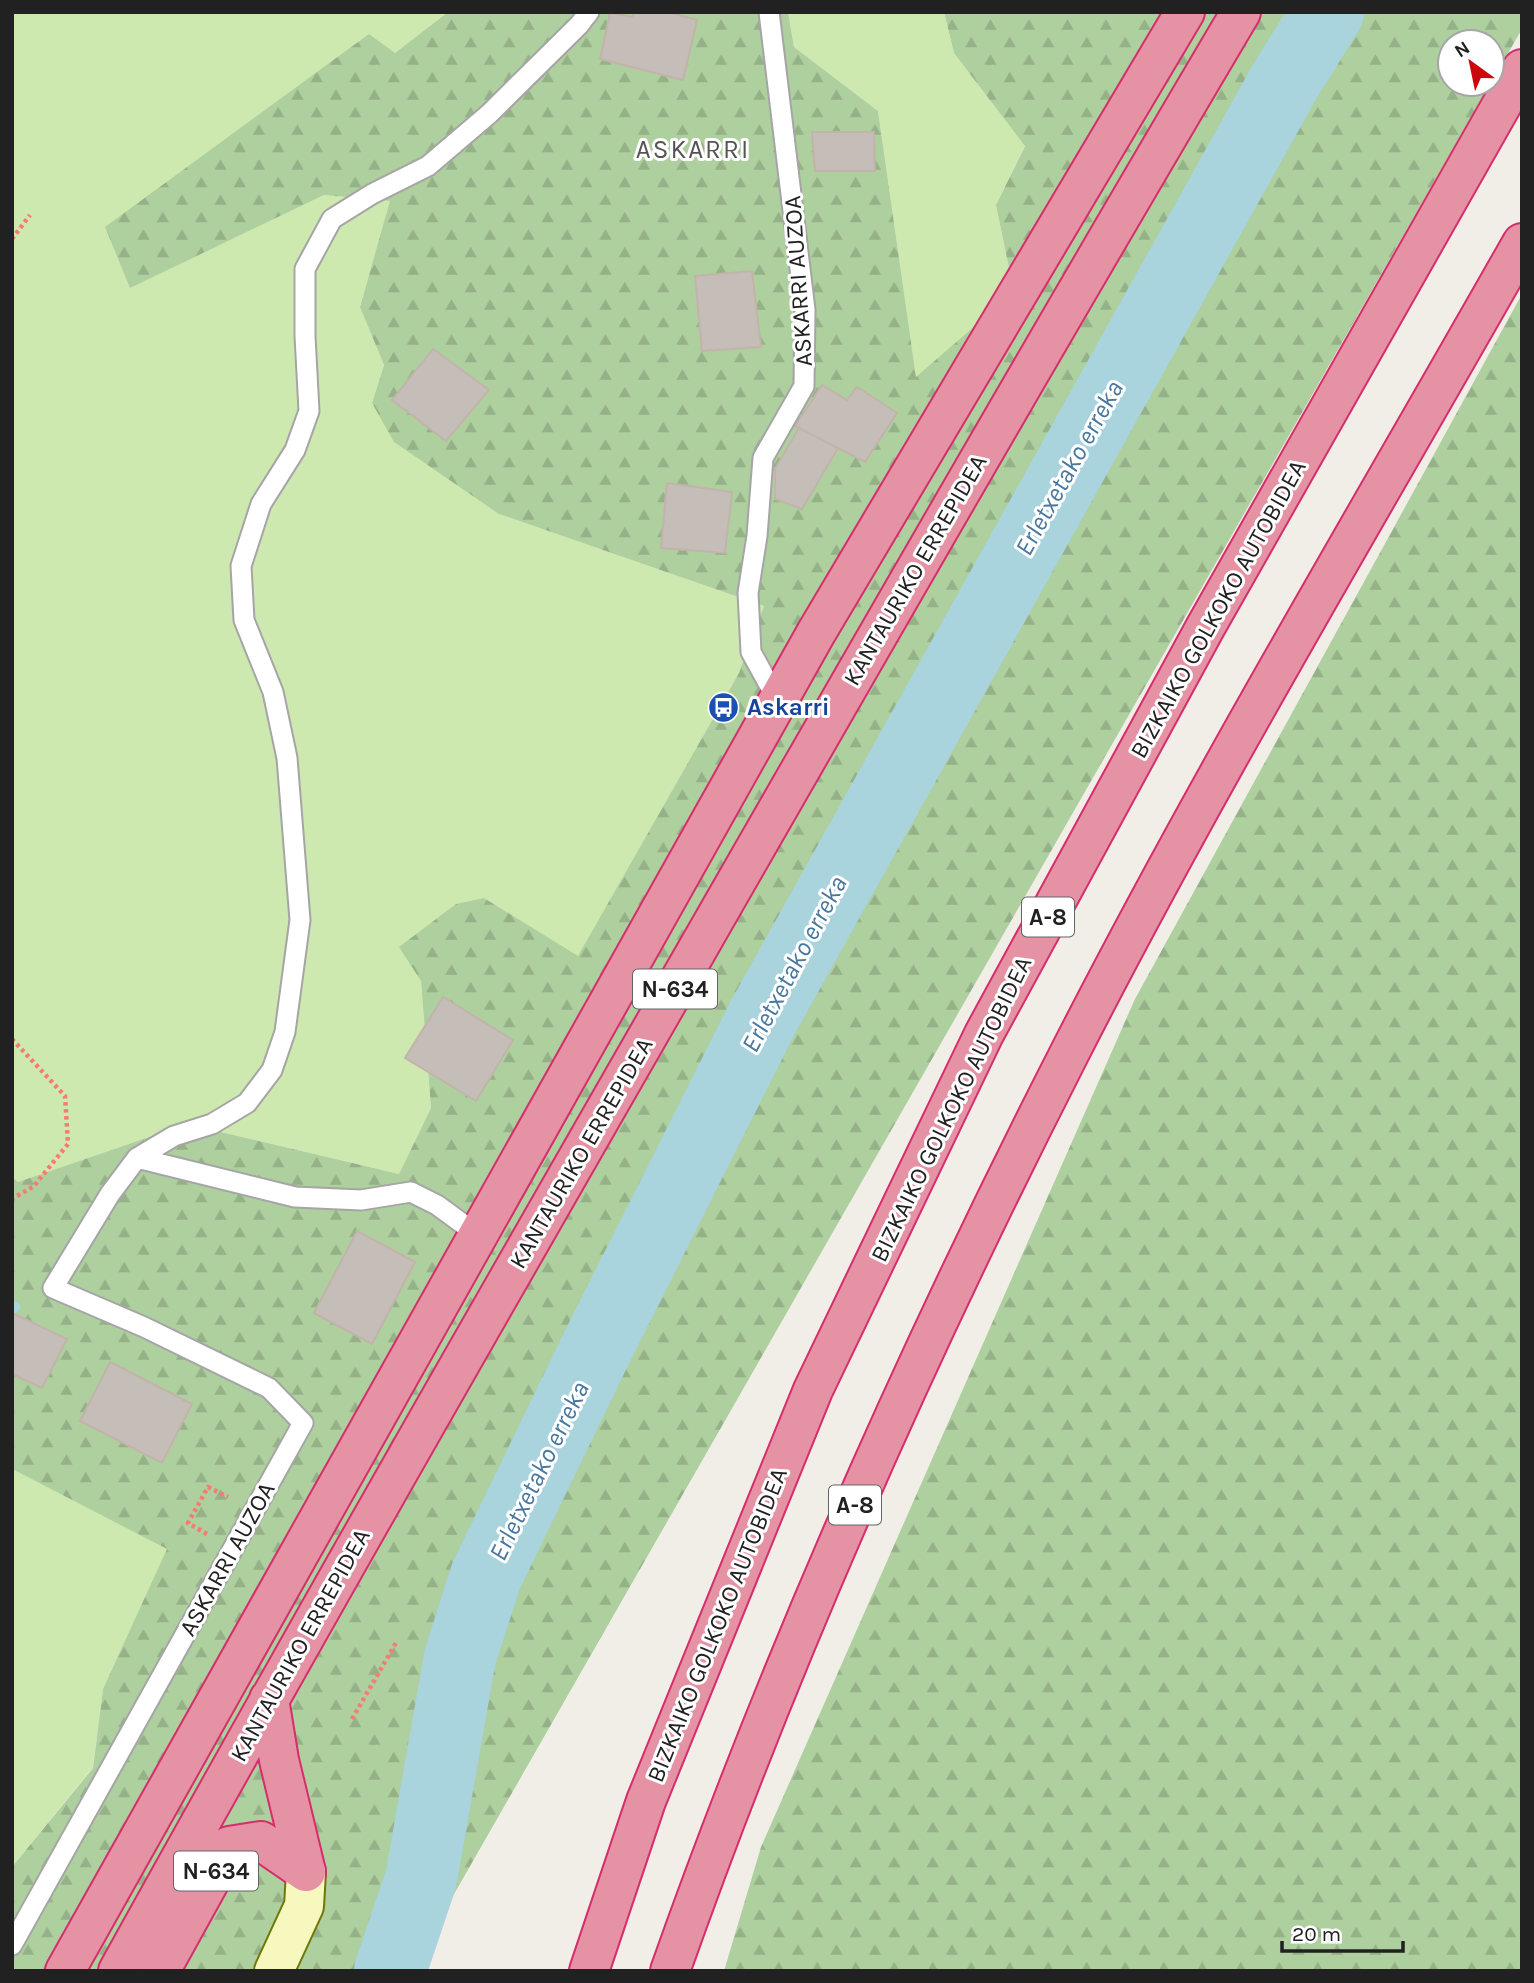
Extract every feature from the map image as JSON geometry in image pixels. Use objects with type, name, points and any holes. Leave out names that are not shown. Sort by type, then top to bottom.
[{"type":"highway","name":"KANTAURIKO ERREPIDEA","points":[[65,1971],[778,701],[1185,12]]},
{"type":"highway","name":"KANTAURIKO ERREPIDEA","points":[[118,1971],[269,1699],[1062,315],[1241,12]]},
{"type":"highway","name":"BIZKAIKO GOLKOKO AUTOBIDEA","points":[[589,1971],[646,1801],[813,1390],[984,1034],[1206,626],[1522,69]]},
{"type":"highway","name":"A-8","points":[[670,1971],[759,1731],[886,1432],[969,1253],[1070,1052],[1169,865],[1522,243]]},
{"type":"highway","points":[[269,1699],[279,1760],[306,1872]]},
{"type":"highway","name":"N-634","points":[[160,1971],[229,1846],[261,1841],[306,1872]]},
{"type":"street","points":[[274,1971],[304,1906],[306,1872]]},
{"type":"lane","points":[[137,1158],[174,1136],[212,1124],[247,1103],[272,1070],[285,1032],[300,920],[288,758],[273,692],[244,620],[241,566],[261,504],[295,450],[309,411],[305,269],[332,219],[372,194],[428,166],[489,114],[589,12]]},
{"type":"lane","name":"ASKARRI AUZOA","points":[[769,12],[805,310],[804,386],[763,457],[757,536],[748,593],[751,652],[778,701]]},
{"type":"lane","points":[[137,1158],[295,1197],[361,1200],[411,1192],[437,1205],[478,1235]]},
{"type":"lane","name":"ASKARRI AUZOA","points":[[12,1945],[303,1423],[270,1388],[144,1327],[53,1288],[110,1194],[137,1158]]},
{"type":"path","points":[[12,239],[30,215]]},
{"type":"path","points":[[12,1039],[65,1096],[68,1143],[34,1186],[12,1199]]},
{"type":"path","points":[[209,1535],[188,1523],[208,1487],[234,1501]]},
{"type":"path","points":[[352,1720],[397,1641]]},
{"type":"green space","points":[[12,12],[448,12],[395,53],[130,287],[324,195],[391,201],[360,306],[384,365],[372,403],[499,514],[764,606],[739,673],[578,957],[484,898],[421,981],[431,1108],[399,1174],[187,1124],[18,1182],[12,1177]]},
{"type":"green space","points":[[448,12],[788,12],[794,47],[878,111],[916,377],[1014,292],[996,205],[1025,146],[954,53],[944,12],[1522,12],[1522,29],[1506,57],[1506,28],[1436,28],[1436,98],[1482,98],[410,1971],[12,1971],[12,1867],[93,1768],[103,1689],[167,1549],[12,1469],[12,1177],[18,1182],[187,1124],[399,1174],[431,1108],[421,981],[399,947],[456,904],[484,898],[578,956],[739,673],[764,606],[499,514],[394,442],[372,403],[384,365],[360,307],[390,201],[324,195],[130,288],[105,227],[369,34],[395,53]]},
{"type":"green space","points":[[788,12],[944,12],[954,53],[1025,145],[996,205],[1014,292],[916,378],[878,111],[794,47]]},
{"type":"green space","points":[[1522,294],[1522,1971],[724,1971],[761,1847],[1135,999]]},
{"type":"green space","points":[[12,1469],[168,1549],[103,1689],[93,1767],[12,1867]]},
{"type":"building","points":[[634,12],[668,12],[697,20],[683,80],[600,59],[610,13],[633,17]]},
{"type":"building","points":[[812,132],[874,132],[875,171],[815,171]]},
{"type":"building","points":[[752,271],[761,347],[702,351],[695,276]]},
{"type":"building","points":[[433,349],[489,390],[446,441],[392,400]]},
{"type":"building","points":[[822,385],[847,400],[857,387],[897,413],[865,462],[795,426]]},
{"type":"building","points":[[799,428],[838,448],[802,509],[775,499],[775,469]]},
{"type":"building","points":[[667,483],[732,492],[725,553],[661,548]]},
{"type":"building","points":[[443,997],[513,1040],[476,1101],[405,1058]]},
{"type":"building","points":[[357,1231],[415,1262],[372,1344],[314,1313]]},
{"type":"building","points":[[12,1313],[67,1339],[42,1388],[12,1374]]},
{"type":"building","points":[[110,1362],[192,1404],[162,1463],[80,1421]]},
{"type":"waterway","name":"Erletxetako erreka","points":[[390,1971],[421,1879],[460,1657],[486,1576],[597,1347],[763,1017],[1285,81],[1328,12]]},
{"type":"place","name":"Askarri","points":[[724,707]]},
{"type":"district","name":"ASKARRI","points":[[693,149]]}]
